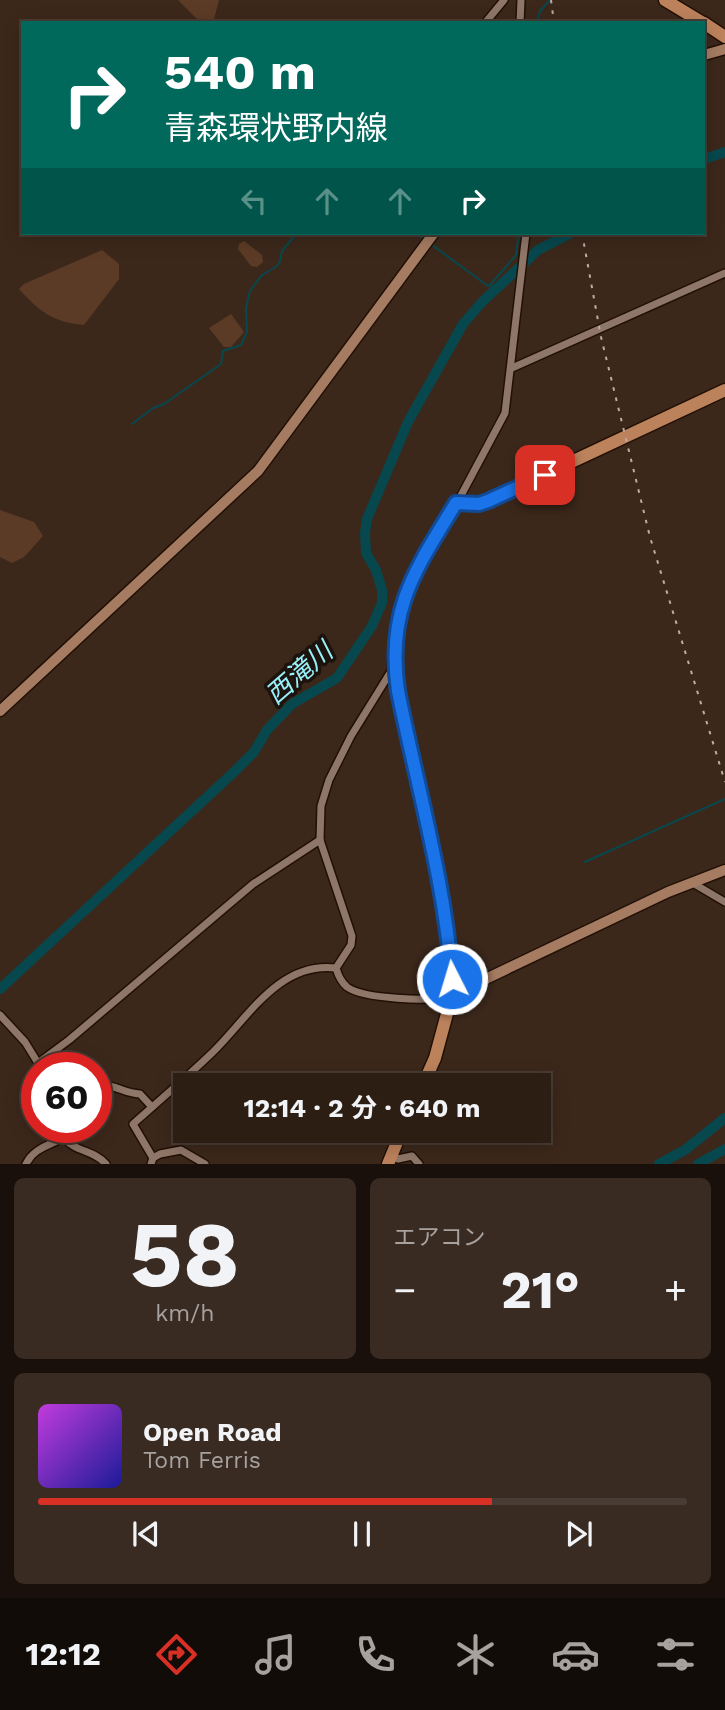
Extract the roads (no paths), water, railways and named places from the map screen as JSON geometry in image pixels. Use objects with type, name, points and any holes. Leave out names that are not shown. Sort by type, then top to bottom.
[{"type":"main road","points":[[665,0],[700,21]]},
{"type":"main road","points":[[705,24],[725,37]]},
{"type":"main road","points":[[428,1073],[435,1058],[452,979],[450,947],[394,666],[397,622],[402,606],[428,550],[456,503],[479,504],[501,496],[725,390]]},
{"type":"main road","points":[[389,1160],[396,1143]]},
{"type":"street","points":[[520,21],[521,0]]},
{"type":"street","points":[[486,21],[499,2]]},
{"type":"street","points":[[705,55],[725,49]]},
{"type":"street","points":[[0,711],[258,471],[433,235]]},
{"type":"street","points":[[456,503],[502,424],[508,402],[526,235]]},
{"type":"street","points":[[512,368],[725,273]]},
{"type":"street","points":[[394,666],[351,736],[329,780],[321,806],[320,840],[352,936],[351,945],[336,968],[338,977],[346,986],[365,994],[432,999],[450,996],[691,883],[725,870]]},
{"type":"street","points":[[55,1052],[253,884],[320,840]]},
{"type":"street","points":[[691,883],[725,902]]},
{"type":"street","points":[[205,1164],[181,1150],[160,1154],[152,1161],[133,1124],[215,1050],[275,986],[308,970],[336,968]]},
{"type":"street","points":[[0,1015],[32,1052]]},
{"type":"street","points":[[112,1084],[132,1094],[140,1094],[152,1107]]},
{"type":"street","points":[[26,1164],[35,1151],[53,1143]]},
{"type":"street","points":[[70,1143],[94,1153],[106,1164]]},
{"type":"street","points":[[389,1160],[412,1156],[419,1164]]},
{"type":"waterway","points":[[538,21],[540,11],[550,0]]},
{"type":"waterway","name":"西滝川","points":[[705,159],[725,152]]},
{"type":"waterway","points":[[132,424],[221,364],[223,351],[241,345],[247,332],[246,308],[250,291],[261,276],[277,266],[282,251],[295,235]]},
{"type":"waterway","points":[[418,235],[422,238]]},
{"type":"waterway","points":[[495,289],[490,285],[516,255],[519,235]]},
{"type":"waterway","name":"西滝川","points":[[0,989],[235,771],[254,752],[267,730],[292,704],[337,678],[372,626],[382,603],[382,590],[376,570],[366,553],[367,519],[408,422],[463,324],[482,302],[538,250],[567,235]]},
{"type":"waterway","points":[[432,245],[490,285]]},
{"type":"waterway","points":[[585,862],[725,799]]},
{"type":"waterway","points":[[659,1164],[685,1150],[725,1118]]},
{"type":"waterway","points":[[698,1164],[725,1149]]},
{"type":"railway","points":[[551,0],[554,21]]},
{"type":"railway","points":[[582,235],[601,337],[650,537],[725,782]]}]
